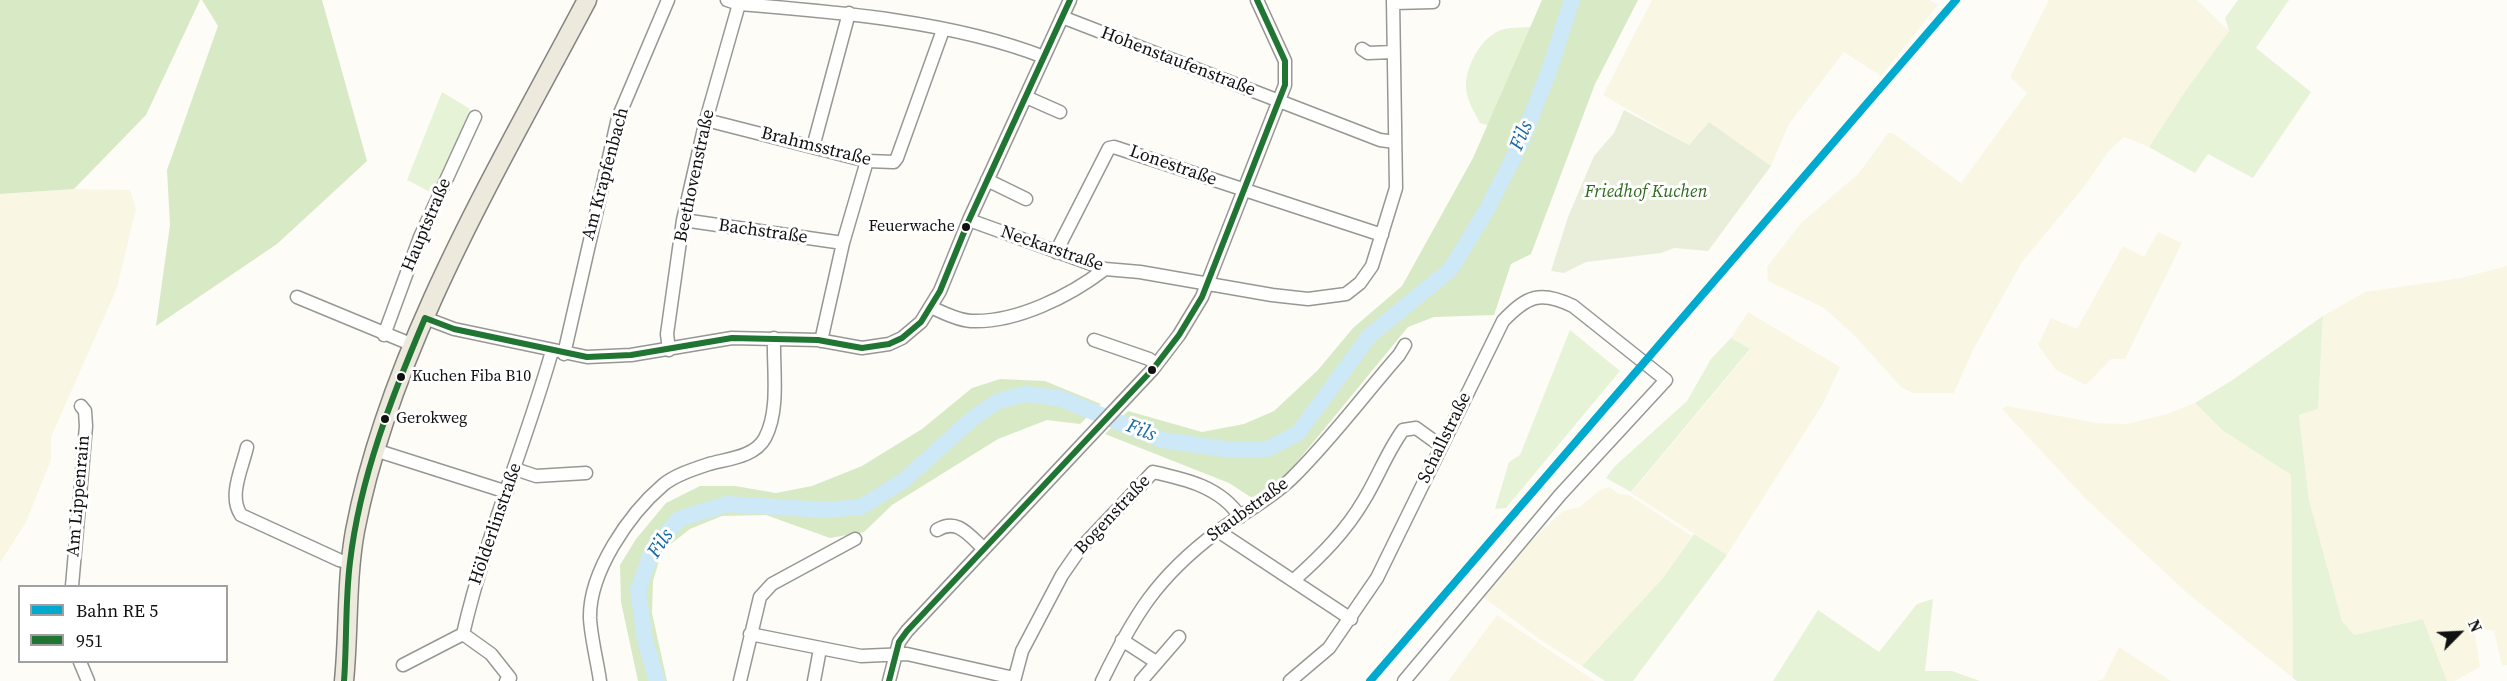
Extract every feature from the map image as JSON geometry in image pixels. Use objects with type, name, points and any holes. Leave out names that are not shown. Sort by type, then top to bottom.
[{"type":"main road","name":"Hauptstraße","points":[[344,681],[350,563],[361,502],[375,450],[413,345],[466,230],[587,0]]},
{"type":"street","name":"Am Krapfenbach","points":[[558,352],[618,118],[668,0]]},
{"type":"street","points":[[425,318],[454,329],[558,352],[603,357],[669,350],[732,338],[821,341],[862,348],[889,344],[916,326],[931,307],[1070,0]]},
{"type":"street","points":[[889,681],[895,654],[907,631],[1119,405],[1156,364],[1188,322],[1208,283],[1285,85],[1285,61],[1257,0]]},
{"type":"street","points":[[733,2],[849,13],[943,30],[1044,57]]},
{"type":"street","name":"Beethovenstraße","points":[[669,350],[667,334],[683,220],[733,2]]},
{"type":"street","name":"Neckarstraße","points":[[969,220],[1104,269],[1208,283],[1272,296],[1308,299],[1346,294],[1367,274],[1396,188],[1393,2],[1433,2]]},
{"type":"street","points":[[813,147],[849,13]]},
{"type":"street","name":"Hohenstaufenstraße","points":[[1062,17],[1380,140],[1395,142]]},
{"type":"street","name":"Brahmsstraße","points":[[706,120],[867,161],[885,163],[897,158],[943,30]]},
{"type":"street","points":[[1362,49],[1368,52],[1394,52]]},
{"type":"street","points":[[1026,97],[1060,112]]},
{"type":"street","name":"Hauptstraße","points":[[384,335],[420,237],[475,117]]},
{"type":"street","name":"Lonestraße","points":[[1056,252],[1109,148],[1119,147],[1382,235]]},
{"type":"street","points":[[821,341],[843,243],[867,161]]},
{"type":"street","points":[[987,180],[1026,199]]},
{"type":"street","name":"Bachstraße","points":[[683,220],[843,243]]},
{"type":"street","points":[[931,307],[970,321],[1005,317],[1055,301],[1081,287],[1104,269]]},
{"type":"street","name":"Schallstraße","points":[[1290,681],[1329,648],[1351,619],[1397,540],[1503,321],[1529,299],[1545,296],[1573,306],[1635,358],[1666,380],[1560,495],[1404,681]]},
{"type":"street","points":[[297,297],[384,335],[413,345]]},
{"type":"street","points":[[600,681],[590,617],[596,578],[630,518],[664,484],[682,474],[737,457],[752,450],[765,440],[772,419],[774,338]]},
{"type":"street","points":[[1094,340],[1149,359],[1156,364]]},
{"type":"street","name":"Staubstraße","points":[[1102,681],[1122,640],[1160,582],[1178,562],[1291,479],[1405,345]]},
{"type":"street","name":"Hölderlinstraße","points":[[463,634],[478,572],[558,352]]},
{"type":"street","name":"Am Lippenrain","points":[[72,585],[86,426],[85,411],[81,406]]},
{"type":"street","points":[[1294,580],[1323,555],[1342,533],[1364,502],[1403,430],[1416,428],[1441,446]]},
{"type":"street","points":[[247,447],[234,496],[235,505],[241,515],[350,563]]},
{"type":"street","points":[[375,450],[507,492]]},
{"type":"street","points":[[515,469],[536,476],[586,473]]},
{"type":"street","name":"Bogenstraße","points":[[1014,680],[1022,651],[1080,549],[1153,472],[1187,480],[1209,489],[1234,507],[1240,517]]},
{"type":"street","points":[[937,530],[947,524],[955,525],[983,548]]},
{"type":"street","points":[[1218,531],[1351,619]]},
{"type":"street","points":[[740,681],[760,597],[772,584],[855,539]]},
{"type":"street","points":[[403,665],[463,634],[491,654],[510,678],[506,681]]},
{"type":"street","points":[[750,634],[861,656],[895,654],[1014,680]]},
{"type":"street","points":[[1142,681],[1179,637]]},
{"type":"street","points":[[1122,640],[1156,662]]},
{"type":"street","points":[[814,681],[820,649]]},
{"type":"street","points":[[80,663],[88,681]]},
{"type":"shaded area","points":[[1652,0],[1930,0],[1938,5],[1881,76],[1844,52],[1789,124],[1771,166],[1709,122],[1689,145],[1603,95]]},
{"type":"shaded area","points":[[2049,0],[2197,0],[2229,31],[2186,90],[2149,147],[2124,137],[2108,152],[2084,187],[2022,262],[1973,350],[1954,393],[1913,393],[1901,387],[1855,336],[1824,308],[1768,281],[1767,267],[1801,223],[1859,173],[1888,133],[1893,133],[1961,183],[2027,93],[2010,77]]},
{"type":"shaded area","points":[[74,189],[130,190],[136,209],[117,288],[51,437],[51,460],[26,522],[0,563],[0,194]]},
{"type":"shaded area","points":[[2158,232],[2182,243],[2125,359],[2111,359],[2086,385],[2056,370],[2038,345],[2051,318],[2077,329],[2123,246],[2144,257]]},
{"type":"shaded area","points":[[2507,266],[2507,665],[2502,666],[2494,631],[2474,628],[2480,667],[2455,681],[2447,681],[2423,619],[2354,635],[2342,621],[2309,500],[2299,415],[2318,409],[2323,316],[2365,292],[2461,278]]},
{"type":"shaded area","points":[[1748,312],[1840,367],[1824,402],[1727,555],[1631,493],[1750,350],[1731,338]]},
{"type":"shaded area","points":[[2195,403],[2222,430],[2291,475],[2293,678],[2187,593],[2086,499],[2002,409],[2007,406],[2097,423],[2126,424],[2167,414]]},
{"type":"shaded area","points":[[1609,487],[1619,494],[1629,495],[1692,536],[1662,579],[1582,666],[1542,641],[1483,597],[1530,542],[1563,511],[1580,507],[1600,490]]},
{"type":"shaded area","points":[[1497,615],[1595,681],[1448,681]]},
{"type":"shaded area","points":[[2119,647],[2171,681],[2096,681],[2103,679]]},
{"type":"green space","points":[[0,0],[200,0],[146,115],[74,189],[0,194]]},
{"type":"green space","points":[[202,0],[322,0],[367,161],[277,244],[156,326],[170,225],[167,170],[218,26]]},
{"type":"green space","points":[[1542,0],[1638,0],[1595,84],[1531,254],[1511,264],[1494,315],[1434,317],[1408,327],[1288,473],[1252,498],[1229,483],[1105,434],[1128,411],[1202,432],[1244,424],[1274,411],[1318,370],[1353,328],[1402,286],[1473,158]]},
{"type":"green space","points":[[2238,0],[2289,0],[2256,48],[2311,92],[2253,178],[2208,154],[2195,173],[2149,147],[2186,90],[2229,31],[2225,18]]},
{"type":"green space","points":[[1529,27],[1554,48],[1512,133],[1480,123],[1469,101],[1466,88],[1471,62],[1481,46],[1494,34],[1504,29]]},
{"type":"green space","points":[[442,92],[470,109],[434,194],[407,180]]},
{"type":"green space","name":"Friedhof Kuchen","points":[[1624,110],[1689,145],[1709,122],[1771,166],[1708,251],[1674,248],[1661,253],[1586,262],[1564,273],[1551,271],[1568,217],[1594,156],[1614,133]]},
{"type":"green space","points":[[2323,316],[2318,409],[2299,415],[2309,500],[2342,621],[2354,635],[2423,619],[2447,681],[2297,681],[2293,678],[2291,475],[2222,430],[2195,403],[2231,381]]},
{"type":"green space","points":[[1570,330],[1620,371],[1506,508],[1495,509],[1509,462],[1520,455]]},
{"type":"green space","points":[[1731,338],[1750,349],[1631,492],[1606,478],[1614,467],[1687,401],[1711,359]]},
{"type":"green space","points":[[1000,379],[1045,381],[1101,404],[1080,424],[1047,420],[998,439],[892,505],[864,532],[830,538],[766,515],[722,516],[690,529],[662,551],[653,581],[652,613],[667,681],[638,681],[621,602],[620,565],[636,539],[666,503],[700,486],[735,486],[776,493],[812,486],[862,466],[922,429],[972,388]]},
{"type":"green space","points":[[1694,534],[1727,555],[1633,681],[1605,681],[1582,666],[1662,579]]},
{"type":"green space","points":[[1933,599],[1925,671],[1952,671],[1980,681],[1773,681],[1818,610],[1879,652],[1917,604]]},
{"type":"waterway","name":"Fils","points":[[657,681],[645,640],[638,590],[653,549],[679,519],[727,504],[825,510],[861,507],[903,481],[973,418],[998,401],[1025,394],[1059,398],[1162,440],[1232,450],[1267,449],[1298,433],[1370,335],[1450,270],[1485,213],[1521,143],[1549,71],[1572,0]]},
{"type":"transit line","name":"951","points":[[425,318],[454,329],[587,357],[631,355],[732,338],[818,340],[862,348],[889,344],[902,338],[921,322],[940,291],[969,220],[1070,0]]},
{"type":"transit line","name":"951","points":[[889,681],[899,642],[907,631],[1153,369],[1179,335],[1202,297],[1285,85],[1285,61],[1257,0]]},
{"type":"transit line","points":[[1370,681],[1956,0]]},
{"type":"transit line","name":"951","points":[[344,681],[348,577],[361,499],[389,407],[425,318]]},
{"type":"place","name":"Feuerwache","points":[[966,227]]},
{"type":"place","name":"Kuchen Fiba B10","points":[[401,377]]},
{"type":"place","name":"Gerokweg","points":[[385,419]]}]
